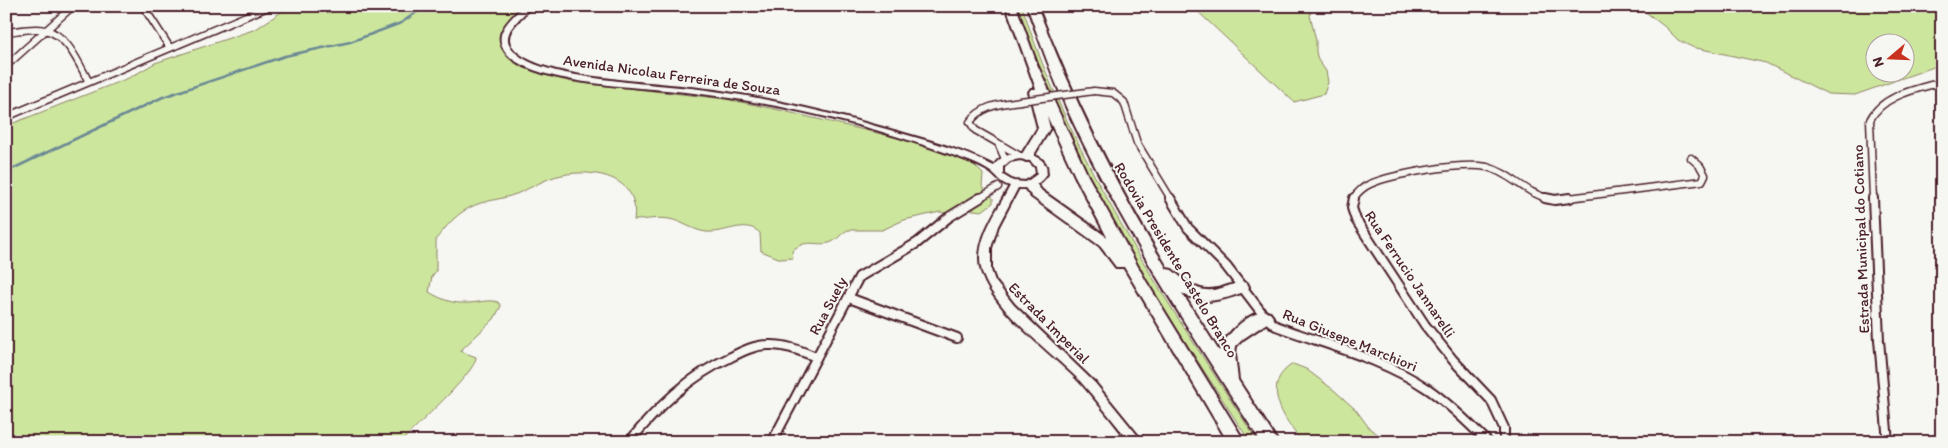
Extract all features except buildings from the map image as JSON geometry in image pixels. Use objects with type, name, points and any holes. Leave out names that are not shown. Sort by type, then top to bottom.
[{"type":"highway","points":[[1011,6],[1020,34],[1051,110],[1091,193],[1122,251],[1196,378]]},
{"type":"highway","name":"Rodovia Presidente Castelo Branco","points":[[1032,6],[1055,71],[1075,117],[1133,226],[1270,442]]},
{"type":"highway","points":[[1020,34],[1024,57],[1040,105],[1044,128],[1023,156]]},
{"type":"highway","points":[[1018,184],[1037,194],[1094,234],[1113,252],[1237,442]]},
{"type":"highway","points":[[1156,264],[1188,290],[1201,297],[1213,297],[1242,287]]},
{"type":"highway","points":[[1232,383],[1227,351],[1232,341],[1265,317]]},
{"type":"street","points":[[6,66],[73,6]]},
{"type":"street","points":[[143,6],[170,48]]},
{"type":"street","points":[[6,117],[270,6]]},
{"type":"street","name":"Avenida Nicolau Ferreira de Souza","points":[[528,6],[506,31],[503,40],[505,47],[512,55],[532,66],[584,80],[707,92],[779,105],[887,132],[976,160],[1018,184]]},
{"type":"street","points":[[6,32],[46,30],[59,37],[89,82]]},
{"type":"street","name":"Estrada Municipal do Cotiano","points":[[1888,442],[1879,340],[1870,120],[1872,112],[1880,105],[1894,98],[1942,82]]},
{"type":"street","name":"Rua Giusepe Marchiori","points":[[998,143],[975,130],[970,122],[974,113],[984,108],[1020,101],[1094,91],[1113,93],[1124,102],[1137,143],[1183,220],[1197,238],[1217,256],[1265,317],[1276,326],[1364,358],[1409,377],[1448,404],[1488,442]]},
{"type":"street","points":[[998,143],[1023,156]]},
{"type":"street","points":[[998,143],[1004,160],[998,168],[998,187]]},
{"type":"street","name":"Avenida Nicolau Ferreira de Souza","points":[[976,160],[1004,160],[1023,156]]},
{"type":"street","name":"Estrada Imperial","points":[[1023,156],[1038,162],[1043,170],[1040,179],[1018,184],[990,235],[986,248],[986,270],[989,280],[1001,298],[1076,369],[1137,442]]},
{"type":"street","name":"Rua Ferrucio Jannarelli","points":[[1504,442],[1504,428],[1491,400],[1453,360],[1425,324],[1356,220],[1351,210],[1352,201],[1358,191],[1369,184],[1463,166],[1489,167],[1499,172],[1524,191],[1540,198],[1555,200],[1702,181],[1705,175],[1700,166],[1691,158]]},
{"type":"street","name":"Rua Suely","points":[[772,442],[859,277],[870,269],[917,244],[949,217],[998,187],[1018,184]]},
{"type":"street","points":[[849,298],[957,338]]},
{"type":"street","points":[[628,442],[675,391],[716,362],[761,345],[772,344],[816,357]]},
{"type":"green space","points":[[290,6],[447,6],[447,10],[460,6],[522,6],[507,28],[506,52],[521,64],[542,74],[572,82],[726,99],[928,145],[974,165],[983,174],[982,186],[993,198],[993,203],[982,211],[968,211],[961,216],[940,212],[904,220],[882,230],[848,230],[829,243],[801,245],[792,251],[793,258],[781,259],[761,251],[760,233],[755,229],[738,227],[707,232],[669,219],[634,220],[634,205],[630,194],[623,185],[613,179],[588,173],[556,176],[516,194],[480,203],[469,208],[455,218],[436,239],[436,271],[432,276],[429,292],[452,302],[494,301],[498,302],[501,306],[494,319],[460,351],[476,357],[474,364],[467,374],[444,400],[401,442],[6,442],[6,126],[131,77],[155,63],[256,29]]},
{"type":"green space","points":[[1016,6],[1022,6],[1043,64],[1067,121],[1125,232],[1258,442],[1250,442],[1183,338],[1118,231],[1088,177],[1036,64]]},
{"type":"green space","points":[[1192,6],[1313,6],[1310,15],[1316,41],[1316,52],[1318,60],[1326,71],[1328,82],[1324,94],[1294,102]]},
{"type":"green space","points":[[1638,6],[1942,6],[1942,64],[1916,73],[1916,32],[1866,32],[1866,82],[1891,82],[1855,95],[1828,94],[1766,63],[1692,47],[1678,40]]},
{"type":"green space","points":[[1293,364],[1306,369],[1335,391],[1356,410],[1370,429],[1390,442],[1302,442],[1283,413],[1276,392],[1283,372]]},
{"type":"waterway","points":[[6,172],[163,97],[285,56],[350,42],[401,23],[417,12],[417,6]]}]
